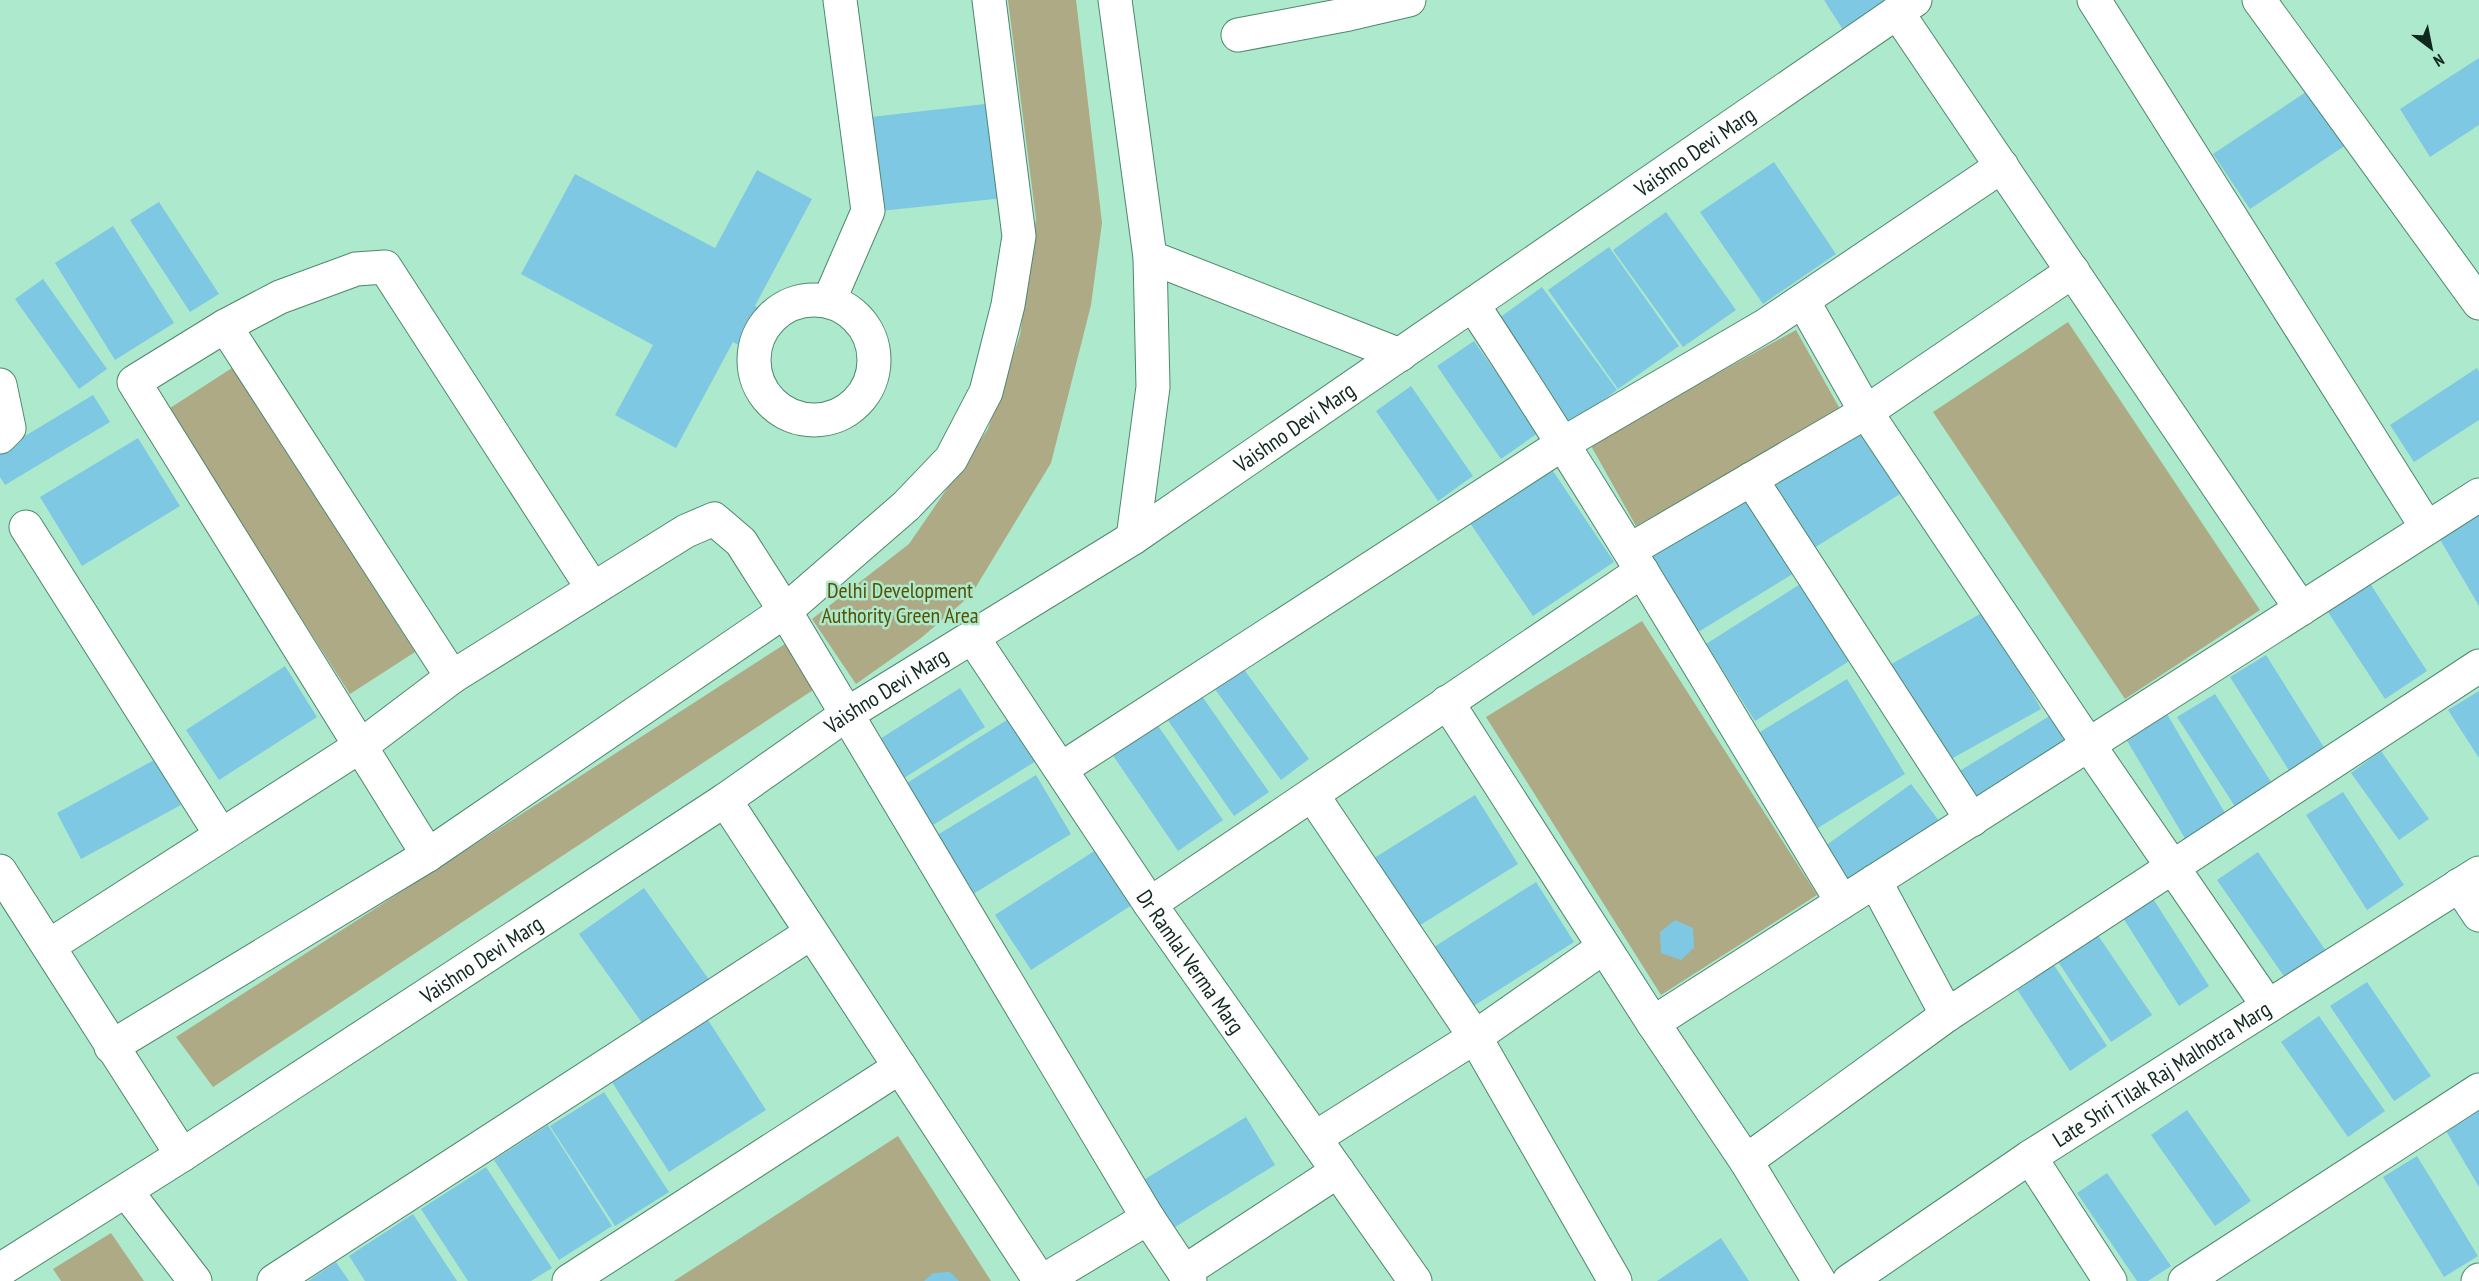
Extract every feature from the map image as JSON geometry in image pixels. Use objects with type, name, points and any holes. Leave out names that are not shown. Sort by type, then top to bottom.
[{"type":"street","points":[[829,301],[868,211],[840,0]]},
{"type":"street","points":[[111,1047],[428,855],[785,611],[906,506],[951,459],[986,392],[1008,305],[1019,236],[989,0]]},
{"type":"street","points":[[1115,0],[1150,257],[1153,387],[1132,538]]},
{"type":"street","points":[[1238,35],[1409,0]]},
{"type":"street","points":[[2094,0],[2427,528]]},
{"type":"street","points":[[2259,0],[2479,303]]},
{"type":"street","points":[[1906,6],[2002,166],[2301,609]]},
{"type":"street","name":"Vaishno Devi Marg","points":[[15,1271],[126,1191],[725,800],[847,714],[1132,538],[1906,6]]},
{"type":"street","points":[[1060,769],[1564,443],[1766,325],[2002,166]]},
{"type":"street","points":[[1150,257],[1400,355]]},
{"type":"street","points":[[428,855],[362,745],[135,382],[225,326],[280,297],[356,269],[385,267],[593,589]]},
{"type":"street","points":[[1150,904],[1313,796],[1447,702],[1636,561],[1751,479],[1866,412],[2073,271]]},
{"type":"street","points":[[1803,301],[1866,412],[2088,744],[2268,1006]]},
{"type":"street","points":[[1473,305],[1564,443],[1842,902]]},
{"type":"street","points":[[225,326],[452,677]]},
{"type":"street","points":[[0,385],[9,428],[0,437]]},
{"type":"street","points":[[1751,479],[1972,819]]},
{"type":"street","points":[[1653,1023],[2479,495]]},
{"type":"street","points":[[49,946],[362,745],[452,677],[686,531],[714,519],[741,542],[785,611],[1148,1218],[1187,1277],[1338,1171]]},
{"type":"street","points":[[26,527],[221,835]]},
{"type":"street","name":"Dr Ramlal Verma Marg","points":[[973,638],[1150,904],[1415,1281]]},
{"type":"street","points":[[1746,1161],[1947,1016],[2479,666]]},
{"type":"street","points":[[1447,702],[1653,1023],[1746,1161],[1820,1281]]},
{"type":"street","points":[[1313,796],[1474,1037],[1615,1281]]},
{"type":"street","points":[[725,800],[1042,1281],[1148,1218]]},
{"type":"street","points":[[0,871],[182,1155]]},
{"type":"street","points":[[2469,879],[2479,915]]},
{"type":"street","name":"Late Shri Tilak Raj Malhotra Marg","points":[[1849,1281],[2030,1157],[2469,879]]},
{"type":"street","points":[[1875,881],[1947,1016]]},
{"type":"street","points":[[274,1281],[811,933]]},
{"type":"street","points":[[1315,1138],[1474,1037],[1604,947]]},
{"type":"street","points":[[583,1277],[900,1067]]},
{"type":"street","points":[[2185,1281],[2479,1090]]},
{"type":"street","points":[[2030,1157],[2110,1281]]},
{"type":"street","points":[[126,1191],[195,1281]]},
{"type":"green space","name":"Delhi Development Authority Green Area","points":[[1008,0],[1076,0],[1102,223],[1091,305],[1051,463],[971,595],[921,638],[856,684],[812,619],[909,544],[988,429],[1020,335],[1036,219]]},
{"type":"green space","points":[[2068,322],[2260,610],[2125,699],[1933,412]]},
{"type":"green space","points":[[1796,330],[1841,411],[1636,526],[1590,444]]},
{"type":"green space","points":[[232,368],[415,652],[350,694],[167,410]]},
{"type":"green space","points":[[1642,621],[1817,895],[1661,995],[1486,717]]},
{"type":"green space","points":[[785,644],[813,690],[213,1087],[176,1037]]},
{"type":"green space","points":[[898,1136],[991,1281],[674,1281]]},
{"type":"green space","points":[[111,1233],[144,1281],[61,1281],[53,1269]]},
{"type":"building","points":[[1824,0],[1883,0],[1888,7],[1845,33]]},
{"type":"building","points":[[2479,58],[2479,125],[2430,157],[2400,109]]},
{"type":"building","points":[[2315,86],[2352,141],[2250,209],[2213,154]]},
{"type":"building","points":[[994,103],[1004,198],[880,211],[871,117]]},
{"type":"building","points":[[1774,162],[1836,254],[1763,304],[1700,212]]},
{"type":"building","points":[[757,170],[812,199],[755,306],[785,321],[765,359],[733,342],[676,448],[615,415],[653,345],[521,274],[575,174],[715,248]]},
{"type":"building","points":[[159,202],[219,294],[190,312],[130,220]]},
{"type":"building","points":[[1666,212],[1736,310],[1683,347],[1613,250]]},
{"type":"building","points":[[113,226],[174,323],[115,360],[55,263]]},
{"type":"building","points":[[1609,247],[1679,346],[1618,389],[1548,290]]},
{"type":"building","points":[[43,279],[107,369],[79,389],[15,299]]},
{"type":"building","points":[[1542,287],[1617,390],[1566,427],[1491,324]]},
{"type":"building","points":[[1474,341],[1538,433],[1501,459],[1437,366]]},
{"type":"building","points":[[2477,368],[2479,372],[2479,420],[2414,462],[2390,425]]},
{"type":"building","points":[[1411,386],[1473,476],[1438,501],[1376,411]]},
{"type":"building","points":[[93,395],[110,422],[5,485],[0,477],[0,451]]},
{"type":"building","points":[[1854,421],[1900,494],[1803,555],[1757,482]]},
{"type":"building","points":[[138,438],[180,506],[82,566],[40,497]]},
{"type":"building","points":[[1547,462],[1614,562],[1533,616],[1466,517]]},
{"type":"building","points":[[1751,492],[1799,570],[1695,634],[1647,555]]},
{"type":"building","points":[[2479,513],[2479,606],[2435,531]]},
{"type":"building","points":[[1805,581],[1854,658],[1755,721],[1706,644]]},
{"type":"building","points":[[2369,582],[2427,671],[2385,699],[2326,609]]},
{"type":"building","points":[[1987,610],[2041,709],[1942,764],[1888,666]]},
{"type":"building","points":[[2266,655],[2330,757],[2295,780],[2230,677]]},
{"type":"building","points":[[1238,661],[1309,759],[1281,780],[1209,681]]},
{"type":"building","points":[[285,666],[317,717],[219,780],[186,730]]},
{"type":"building","points":[[1847,679],[1905,774],[1805,836],[1747,740]]},
{"type":"building","points":[[960,688],[985,727],[904,778],[880,739]]},
{"type":"building","points":[[2479,691],[2479,758],[2448,710]]},
{"type":"building","points":[[1199,692],[1269,792],[1234,816],[1165,716]]},
{"type":"building","points":[[2215,694],[2273,785],[2236,808],[2177,717]]},
{"type":"building","points":[[2056,712],[2077,745],[1973,809],[1953,775]]},
{"type":"building","points":[[2167,714],[2228,818],[2187,842],[2126,739]]},
{"type":"building","points":[[1010,718],[1036,761],[933,825],[907,783]]},
{"type":"building","points":[[1154,720],[1223,820],[1178,851],[1110,751]]},
{"type":"building","points":[[2381,751],[2429,819],[2399,840],[2351,773]]},
{"type":"building","points":[[156,759],[181,805],[81,859],[57,813]]},
{"type":"building","points":[[1036,775],[1071,834],[965,899],[929,840]]},
{"type":"building","points":[[1911,784],[1940,822],[1849,888],[1821,849]]},
{"type":"building","points":[[2343,792],[2404,885],[2367,910],[2306,815]]},
{"type":"building","points":[[1475,795],[1518,864],[1414,929],[1371,860]]},
{"type":"building","points":[[1099,848],[1135,903],[1031,970],[995,915]]},
{"type":"building","points":[[2258,852],[2328,954],[2288,982],[2217,880]]},
{"type":"building","points":[[1536,882],[1574,942],[1472,1007],[1434,947]]},
{"type":"building","points":[[644,888],[710,981],[645,1027],[579,934]]},
{"type":"building","points":[[2148,891],[2209,986],[2179,1006],[2118,910]]},
{"type":"building","points":[[1675,920],[1693,928],[1694,948],[1681,960],[1661,953],[1660,932]]},
{"type":"building","points":[[2093,928],[2152,1015],[2111,1042],[2053,954]]},
{"type":"building","points":[[2048,956],[2107,1046],[2070,1071],[2011,980]]},
{"type":"building","points":[[2367,982],[2431,1076],[2394,1101],[2330,1006]]},
{"type":"building","points":[[2319,1016],[2385,1111],[2348,1137],[2281,1042]]},
{"type":"building","points":[[708,1020],[766,1110],[669,1172],[612,1082]]},
{"type":"building","points":[[604,1092],[669,1192],[615,1226],[550,1126]]},
{"type":"building","points":[[2479,1095],[2479,1187],[2439,1119]]},
{"type":"building","points":[[2187,1110],[2251,1201],[2215,1226],[2151,1135]]},
{"type":"building","points":[[1246,1117],[1275,1165],[1172,1229],[1142,1181]]},
{"type":"building","points":[[548,1125],[612,1226],[559,1260],[494,1160]]},
{"type":"building","points":[[2417,1156],[2478,1256],[2444,1277],[2383,1177]]},
{"type":"building","points":[[486,1167],[552,1268],[531,1281],[468,1281],[421,1209]]},
{"type":"building","points":[[2107,1173],[2171,1266],[2148,1281],[2137,1281],[2077,1193]]},
{"type":"building","points":[[413,1214],[457,1281],[365,1281],[349,1256]]},
{"type":"building","points":[[1721,1238],[1749,1281],[1657,1281]]},
{"type":"building","points":[[336,1262],[349,1281],[308,1281]]},
{"type":"building","points":[[950,1272],[959,1281],[924,1281],[933,1273]]}]
